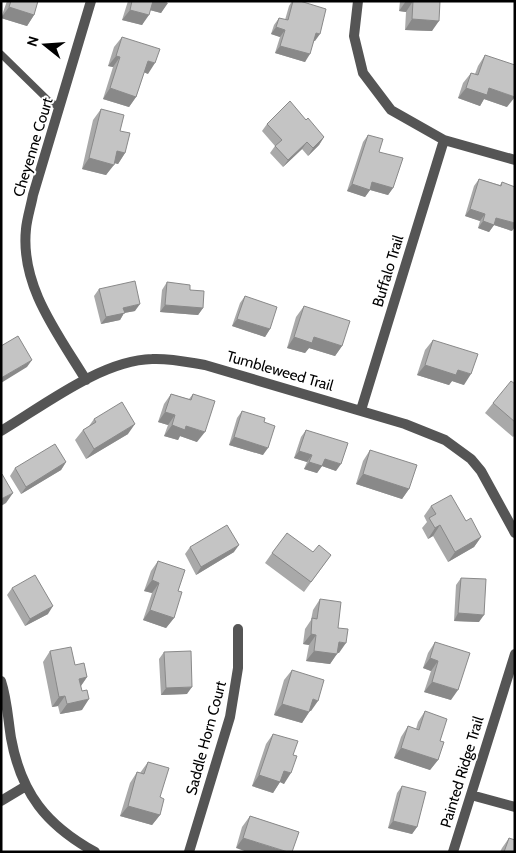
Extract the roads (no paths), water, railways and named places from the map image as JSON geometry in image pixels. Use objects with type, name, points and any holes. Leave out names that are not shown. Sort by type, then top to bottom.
[{"type":"street","name":"Cheyenne Court","points":[[86,380],[33,288],[25,247],[26,228],[33,195],[92,1]]},
{"type":"street","points":[[358,1],[354,36],[363,73],[391,110],[444,140],[515,160]]},
{"type":"street","name":"Buffalo Trail","points":[[361,410],[444,140]]},
{"type":"street","name":"Tumbleweed Trail","points":[[1,431],[86,380],[118,366],[150,358],[175,359],[205,365],[361,410],[430,433],[445,440],[471,459],[481,471],[515,533]]},
{"type":"street","name":"Saddle Horn Court","points":[[189,852],[230,717],[238,668],[238,629]]},
{"type":"street","name":"Painted Ridge Trail","points":[[453,852],[515,654]]},
{"type":"street","points":[[1,680],[12,738],[26,786],[48,819],[62,832],[95,852]]},
{"type":"street","points":[[1,801],[26,786]]},
{"type":"street","points":[[471,795],[515,808]]},
{"type":"lane","points":[[1,54],[48,100],[60,108]]}]
